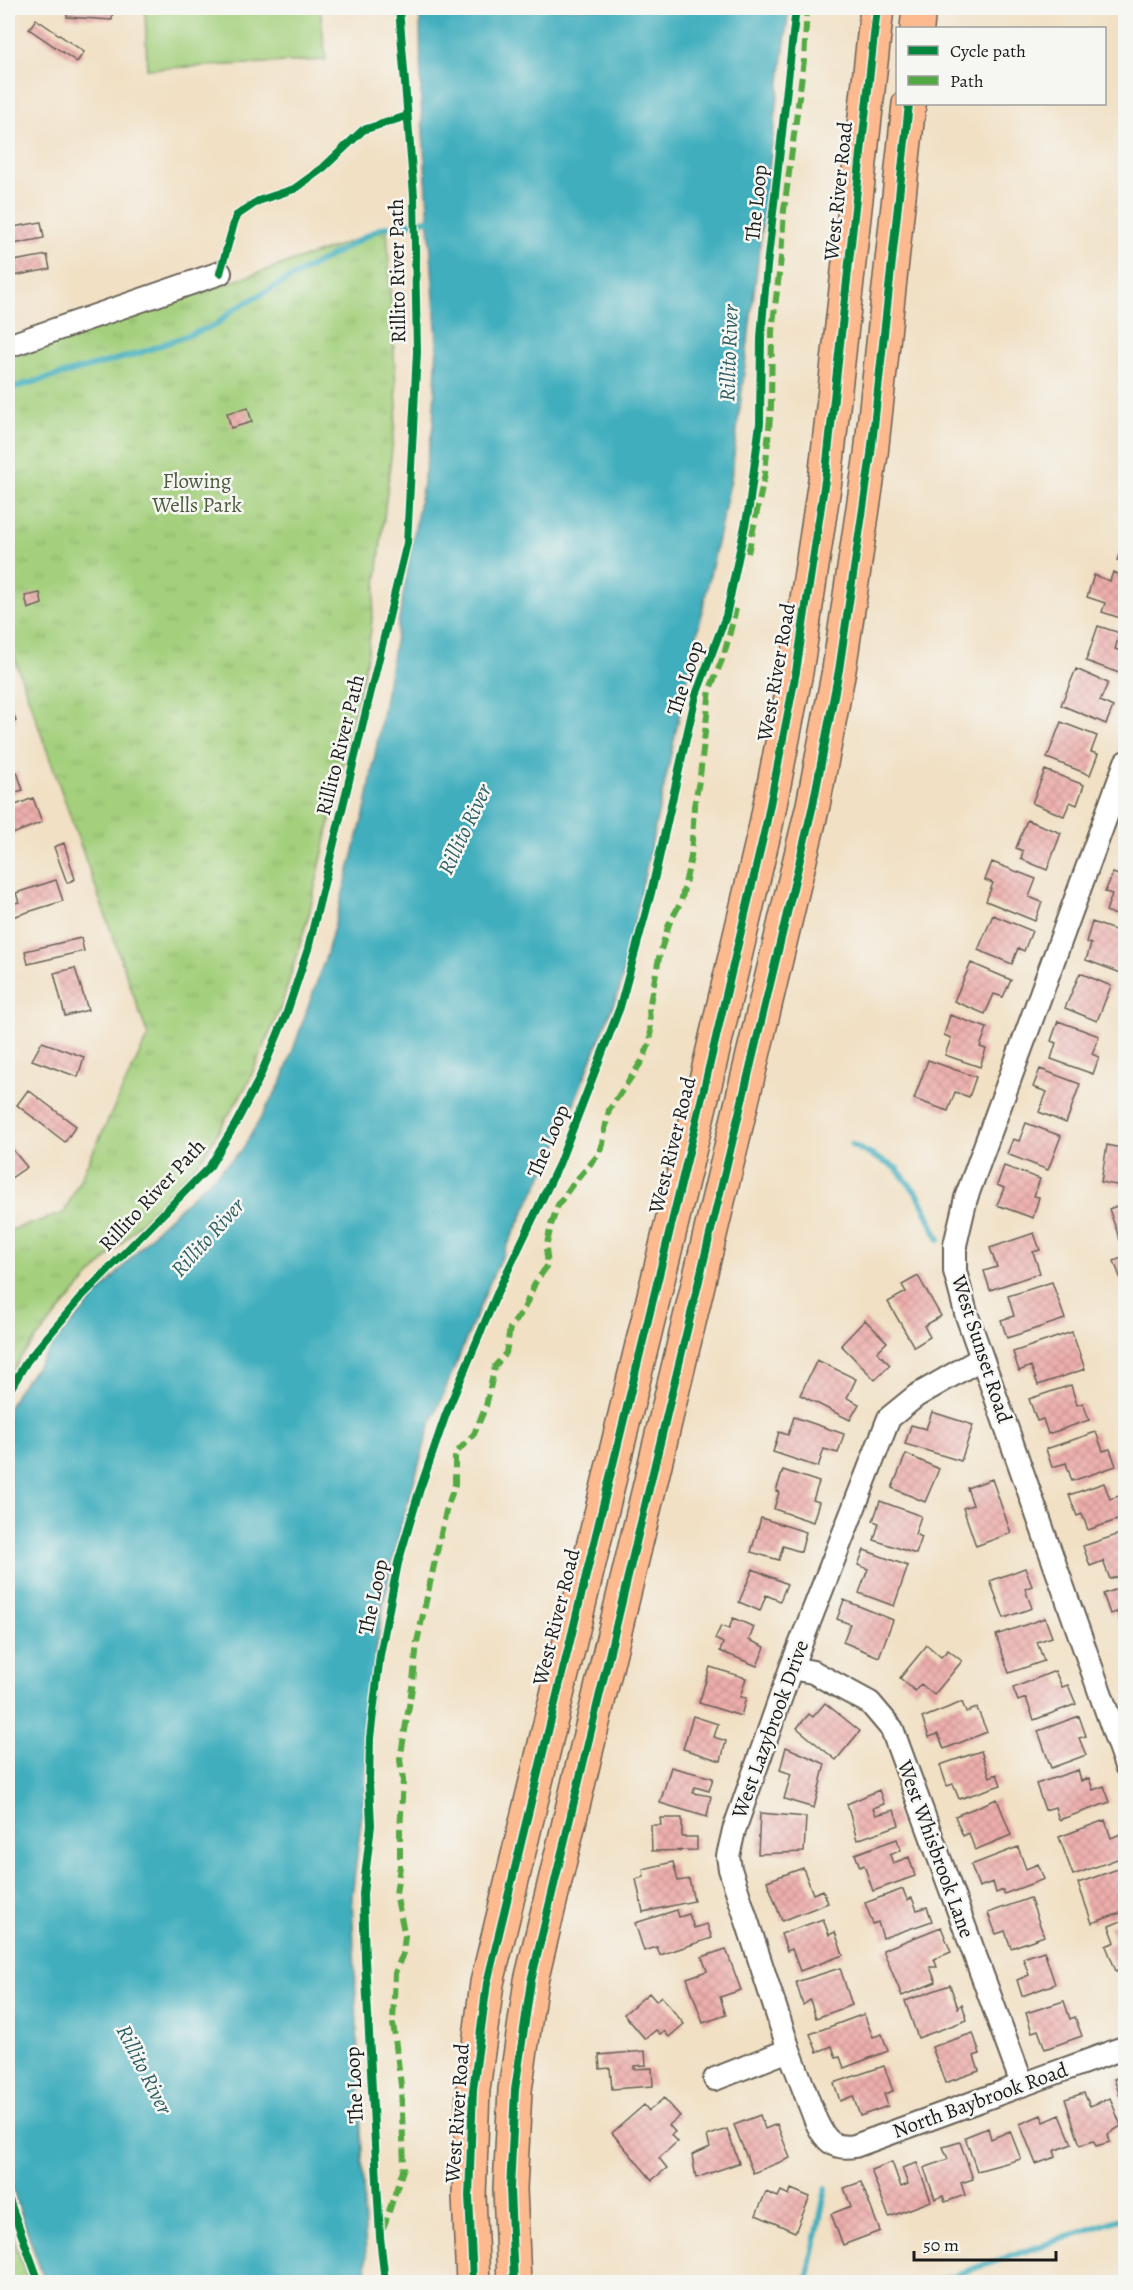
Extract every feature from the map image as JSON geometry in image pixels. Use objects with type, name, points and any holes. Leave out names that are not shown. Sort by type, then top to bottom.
[{"type":"main road","name":"West River Road","points":[[472,2283],[469,2196],[473,2090],[487,1983],[766,825],[796,672],[825,480],[877,8]]},
{"type":"main road","points":[[917,27],[920,8]]},
{"type":"main road","points":[[514,2283],[510,2189],[515,2090],[531,1981],[813,805],[839,670],[872,454],[909,105]]},
{"type":"main road","points":[[639,1354],[678,1366]]},
{"type":"street","points":[[8,346],[220,273]]},
{"type":"street","name":"West Sunset Road","points":[[1125,762],[966,1198],[955,1245],[955,1271],[966,1313],[1125,1766]]},
{"type":"street","name":"West Lazybrook Drive","points":[[831,2152],[816,2121],[789,2050],[730,1869],[728,1856],[734,1830],[791,1668],[889,1418],[916,1396],[982,1358]]},
{"type":"street","name":"West Whisbrook Lane","points":[[791,1668],[813,1672],[870,1703],[892,1729],[1022,2084]]},
{"type":"street","name":"North Baybrook Road","points":[[831,2152],[855,2146],[1125,2047]]},
{"type":"street","points":[[716,2079],[789,2050]]},
{"type":"green space","points":[[145,8],[320,8],[326,60],[147,69]]},
{"type":"green space","name":"Flowing Wells Park","points":[[387,229],[397,406],[368,653],[309,914],[281,1007],[247,1085],[202,1158],[80,1287],[21,1357],[8,1381],[8,1231],[64,1213],[148,1036],[8,640],[8,358]]},
{"type":"green space","points":[[8,2223],[29,2282],[8,2282]]},
{"type":"water","name":"Rillito River","points":[[420,8],[789,8],[731,479],[620,988],[557,1146],[493,1275],[430,1426],[401,1526],[384,1599],[371,1685],[365,1788],[352,1897],[367,2282],[45,2282],[8,2177],[8,1409],[18,1390],[60,1337],[158,1228],[242,1150],[282,1081],[327,953],[366,806],[433,426],[437,344],[421,103]]},
{"type":"building","points":[[67,8],[113,8],[112,20],[67,17]]},
{"type":"building","points":[[36,19],[84,52],[77,62],[29,29]]},
{"type":"building","points":[[41,222],[44,238],[8,245],[8,228]]},
{"type":"building","points":[[47,255],[50,269],[8,277],[8,262]]},
{"type":"building","points":[[248,408],[252,422],[231,428],[227,413]]},
{"type":"building","points":[[1126,537],[1126,563],[1117,560]]},
{"type":"building","points":[[1113,572],[1126,577],[1126,620],[1102,612],[1105,603],[1087,597],[1094,575],[1110,581]]},
{"type":"building","points":[[40,593],[42,604],[28,609],[25,596]]},
{"type":"building","points":[[1098,626],[1120,633],[1115,649],[1126,653],[1119,673],[1086,661]]},
{"type":"building","points":[[1076,669],[1108,683],[1100,701],[1113,707],[1106,724],[1061,705]]},
{"type":"building","points":[[10,704],[16,721],[8,724],[8,705]]},
{"type":"building","points":[[1061,722],[1097,736],[1091,752],[1098,754],[1090,775],[1047,758]]},
{"type":"building","points":[[1045,770],[1084,785],[1077,805],[1070,802],[1064,816],[1032,803]]},
{"type":"building","points":[[17,772],[23,790],[8,795],[8,775]]},
{"type":"building","points":[[33,798],[42,822],[8,836],[8,808]]},
{"type":"building","points":[[1027,820],[1061,833],[1047,870],[1021,859],[1023,851],[1016,848]]},
{"type":"building","points":[[64,843],[75,879],[67,883],[54,847]]},
{"type":"building","points":[[992,862],[1036,879],[1029,897],[1042,902],[1035,921],[986,901],[993,883],[985,880]]},
{"type":"building","points":[[1113,873],[1126,878],[1126,919],[1106,911],[1112,894],[1105,892]]},
{"type":"building","points":[[56,880],[63,901],[12,917],[8,905],[19,902],[16,893]]},
{"type":"building","points":[[993,915],[1032,931],[1024,951],[1018,948],[1012,964],[978,950]]},
{"type":"building","points":[[1092,922],[1126,934],[1126,961],[1121,973],[1086,960],[1091,944],[1086,942]]},
{"type":"building","points":[[81,938],[84,951],[28,964],[25,951]]},
{"type":"building","points":[[971,963],[1011,980],[1003,997],[994,994],[985,1014],[954,1001]]},
{"type":"building","points":[[75,968],[88,1010],[65,1016],[54,973]]},
{"type":"building","points":[[1080,973],[1111,986],[1097,1021],[1065,1008]]},
{"type":"building","points":[[950,1015],[987,1028],[980,1047],[986,1049],[980,1067],[945,1055],[951,1038],[944,1035]]},
{"type":"building","points":[[1058,1021],[1099,1036],[1092,1054],[1099,1057],[1093,1074],[1051,1059],[1056,1043],[1051,1041]]},
{"type":"building","points":[[42,1042],[84,1057],[78,1077],[32,1060]]},
{"type":"building","points":[[928,1060],[976,1077],[969,1097],[955,1092],[948,1111],[914,1099]]},
{"type":"building","points":[[1040,1069],[1080,1084],[1066,1123],[1039,1112],[1047,1092],[1033,1087]]},
{"type":"building","points":[[28,1090],[76,1126],[65,1142],[17,1105]]},
{"type":"building","points":[[1026,1123],[1061,1136],[1048,1170],[1007,1154],[1013,1139],[1019,1141]]},
{"type":"building","points":[[8,1144],[27,1167],[11,1178],[8,1174]]},
{"type":"building","points":[[1107,1145],[1126,1149],[1126,1187],[1101,1182]]},
{"type":"building","points":[[1004,1166],[1040,1179],[1034,1196],[1039,1197],[1033,1218],[997,1205],[1004,1188],[997,1185]]},
{"type":"building","points":[[1126,1203],[1126,1245],[1122,1246],[1109,1209]]},
{"type":"building","points":[[1034,1233],[1040,1250],[1033,1252],[1040,1273],[990,1290],[984,1271],[997,1267],[990,1248]]},
{"type":"building","points":[[1126,1256],[1126,1290],[1125,1290],[1114,1261]]},
{"type":"building","points":[[918,1276],[941,1316],[924,1326],[930,1337],[914,1347],[888,1302],[906,1292],[902,1285]]},
{"type":"building","points":[[1052,1282],[1065,1319],[1007,1338],[1001,1320],[1014,1316],[1008,1296]]},
{"type":"building","points":[[865,1320],[887,1342],[877,1352],[890,1365],[875,1380],[841,1345]]},
{"type":"building","points":[[1072,1332],[1085,1369],[1038,1385],[1031,1366],[1019,1371],[1013,1352]]},
{"type":"building","points":[[817,1360],[856,1379],[847,1398],[859,1404],[850,1420],[800,1395]]},
{"type":"building","points":[[1071,1385],[1077,1405],[1083,1403],[1089,1420],[1048,1434],[1043,1419],[1037,1421],[1029,1399]]},
{"type":"building","points":[[932,1412],[973,1425],[961,1461],[905,1444],[911,1425],[926,1429]]},
{"type":"building","points":[[794,1417],[844,1434],[838,1453],[824,1449],[818,1467],[773,1452],[779,1432],[788,1435]]},
{"type":"building","points":[[1096,1432],[1103,1451],[1110,1449],[1116,1466],[1072,1481],[1066,1463],[1052,1467],[1046,1449]]},
{"type":"building","points":[[906,1454],[939,1469],[925,1502],[892,1488]]},
{"type":"building","points":[[783,1470],[819,1482],[813,1500],[819,1502],[813,1522],[774,1509],[779,1492],[776,1491]]},
{"type":"building","points":[[992,1479],[1011,1533],[976,1546],[963,1508],[973,1505],[967,1488]]},
{"type":"building","points":[[1104,1483],[1110,1499],[1119,1496],[1126,1517],[1088,1530],[1082,1514],[1077,1516],[1069,1495]]},
{"type":"building","points":[[880,1501],[921,1516],[915,1534],[922,1537],[916,1554],[874,1540],[879,1523],[873,1521]]},
{"type":"building","points":[[761,1518],[806,1532],[801,1552],[783,1546],[779,1560],[751,1552]]},
{"type":"building","points":[[1126,1532],[1126,1574],[1110,1579],[1103,1561],[1090,1566],[1083,1546]]},
{"type":"building","points":[[864,1550],[908,1566],[894,1606],[859,1593],[868,1569],[858,1565]]},
{"type":"building","points":[[1025,1568],[1032,1586],[1025,1589],[1032,1608],[1004,1618],[990,1581]]},
{"type":"building","points":[[753,1569],[787,1584],[780,1601],[766,1595],[760,1611],[739,1602]]},
{"type":"building","points":[[1126,1586],[1126,1628],[1122,1629],[1117,1612],[1110,1614],[1103,1594]]},
{"type":"building","points":[[844,1600],[893,1620],[879,1657],[843,1642],[850,1624],[837,1619]]},
{"type":"building","points":[[733,1618],[754,1627],[749,1640],[765,1647],[757,1666],[720,1651],[723,1643],[715,1639],[721,1626],[729,1629]]},
{"type":"building","points":[[1045,1618],[1052,1637],[1037,1642],[1044,1661],[1009,1673],[996,1635]]},
{"type":"building","points":[[927,1645],[941,1657],[948,1650],[962,1661],[934,1695],[921,1684],[915,1691],[900,1678]]},
{"type":"building","points":[[710,1667],[746,1678],[740,1697],[746,1698],[741,1716],[699,1703]]},
{"type":"building","points":[[1055,1671],[1062,1687],[1068,1685],[1076,1704],[1034,1720],[1026,1698],[1018,1701],[1013,1688]]},
{"type":"building","points":[[962,1702],[966,1712],[977,1708],[987,1732],[944,1749],[938,1734],[929,1737],[922,1718]]},
{"type":"building","points":[[825,1703],[860,1731],[836,1760],[797,1728],[809,1714],[813,1717]]},
{"type":"building","points":[[693,1716],[718,1724],[714,1737],[726,1741],[721,1761],[683,1749]]},
{"type":"building","points":[[1079,1716],[1086,1736],[1079,1738],[1086,1755],[1051,1768],[1038,1731]]},
{"type":"building","points":[[786,1747],[825,1764],[814,1808],[784,1799],[791,1774],[780,1770]]},
{"type":"building","points":[[981,1751],[990,1777],[997,1774],[1001,1785],[959,1799],[953,1784],[947,1786],[940,1765]]},
{"type":"building","points":[[671,1767],[713,1778],[709,1791],[695,1787],[693,1793],[711,1796],[707,1817],[660,1803]]},
{"type":"building","points":[[1078,1770],[1081,1781],[1089,1778],[1093,1790],[1104,1786],[1110,1802],[1059,1820],[1055,1807],[1045,1810],[1036,1784]]},
{"type":"building","points":[[879,1790],[884,1804],[873,1808],[876,1815],[894,1810],[899,1825],[857,1840],[847,1804]]},
{"type":"building","points":[[997,1799],[1011,1835],[975,1850],[969,1833],[963,1836],[955,1816]]},
{"type":"building","points":[[760,1813],[806,1817],[804,1852],[758,1854]]},
{"type":"building","points":[[660,1818],[682,1818],[682,1837],[697,1837],[697,1850],[652,1851],[651,1825],[661,1825]]},
{"type":"building","points":[[1105,1820],[1111,1838],[1125,1832],[1126,1856],[1073,1875],[1059,1837]]},
{"type":"building","points":[[897,1839],[901,1850],[890,1855],[893,1863],[909,1857],[915,1876],[873,1891],[864,1865],[860,1867],[855,1854]]},
{"type":"building","points":[[1018,1847],[1026,1869],[1038,1864],[1044,1879],[1004,1894],[1003,1890],[996,1893],[993,1882],[979,1887],[971,1865]]},
{"type":"building","points":[[673,1862],[678,1881],[689,1879],[694,1901],[643,1912],[636,1879],[644,1877],[643,1869]]},
{"type":"building","points":[[803,1868],[813,1894],[823,1890],[828,1903],[782,1921],[767,1881]]},
{"type":"building","points":[[1118,1869],[1126,1889],[1126,1911],[1092,1923],[1078,1883]]},
{"type":"building","points":[[903,1889],[907,1900],[912,1898],[917,1910],[927,1907],[932,1921],[883,1938],[878,1922],[873,1924],[865,1903]]},
{"type":"building","points":[[1030,1898],[1044,1936],[1011,1948],[1005,1931],[996,1934],[988,1913]]},
{"type":"building","points":[[677,1910],[679,1917],[689,1914],[694,1928],[707,1924],[712,1938],[660,1955],[657,1947],[644,1951],[635,1923]]},
{"type":"building","points":[[823,1919],[829,1935],[835,1932],[843,1955],[800,1971],[792,1949],[787,1951],[781,1934]]},
{"type":"building","points":[[1126,1919],[1126,1967],[1116,1971],[1106,1946],[1115,1942],[1109,1926]]},
{"type":"building","points":[[941,1927],[951,1952],[934,1959],[937,1967],[930,1967],[936,1982],[902,1996],[883,1950]]},
{"type":"building","points":[[726,1949],[741,1990],[720,1997],[726,2015],[703,2023],[687,1978],[707,1971],[702,1957]]},
{"type":"building","points":[[1044,1951],[1055,1984],[1022,1996],[1017,1980],[1029,1975],[1023,1958]]},
{"type":"building","points":[[840,1968],[852,2005],[816,2018],[810,2000],[803,2005],[796,1982]]},
{"type":"building","points":[[950,1985],[958,2008],[962,2004],[967,2020],[918,2038],[905,2001]]},
{"type":"building","points":[[649,1993],[656,2001],[661,1996],[684,2024],[669,2037],[664,2031],[660,2034],[656,2030],[645,2039],[624,2014]]},
{"type":"building","points":[[1064,2001],[1070,2019],[1075,2017],[1082,2036],[1045,2049],[1038,2030],[1032,2032],[1026,2013]]},
{"type":"building","points":[[864,2014],[873,2037],[882,2034],[888,2051],[844,2068],[840,2057],[836,2058],[832,2046],[817,2052],[810,2034]]},
{"type":"building","points":[[973,2033],[980,2054],[974,2056],[979,2071],[945,2083],[932,2047]]},
{"type":"building","points":[[645,2051],[646,2065],[634,2066],[634,2069],[652,2068],[653,2086],[612,2089],[610,2068],[600,2069],[599,2055]]},
{"type":"building","points":[[884,2066],[893,2091],[884,2094],[888,2106],[860,2116],[853,2096],[840,2101],[834,2083]]},
{"type":"building","points":[[1126,2075],[1126,2111],[1125,2111],[1114,2079]]},
{"type":"building","points":[[1084,2093],[1090,2106],[1110,2098],[1121,2126],[1108,2134],[1110,2142],[1096,2146],[1094,2141],[1080,2145],[1065,2099]]},
{"type":"building","points":[[664,2098],[680,2116],[669,2125],[675,2132],[671,2135],[677,2142],[659,2158],[667,2168],[652,2180],[612,2133],[644,2105],[649,2111]]},
{"type":"building","points":[[760,2115],[765,2129],[777,2124],[790,2158],[753,2173],[734,2125]]},
{"type":"building","points":[[1041,2115],[1044,2122],[1060,2115],[1072,2144],[1054,2151],[1056,2157],[1036,2164],[1020,2124]]},
{"type":"building","points":[[988,2128],[991,2139],[1010,2131],[1021,2159],[977,2171],[965,2137]]},
{"type":"building","points":[[727,2129],[739,2163],[696,2178],[692,2155],[710,2147],[707,2136]]},
{"type":"building","points":[[960,2142],[973,2179],[961,2183],[965,2195],[945,2202],[943,2196],[935,2199],[924,2168],[948,2159],[943,2147]]},
{"type":"building","points":[[892,2162],[901,2187],[908,2184],[902,2168],[917,2163],[931,2201],[889,2217],[871,2170]]},
{"type":"building","points":[[861,2182],[880,2231],[843,2245],[831,2214],[851,2206],[844,2188]]},
{"type":"building","points":[[791,2189],[810,2197],[795,2232],[756,2215],[766,2192],[778,2197],[781,2191],[789,2195]]},
{"type":"waterway","points":[[8,389],[137,354],[216,325],[233,310],[381,228],[434,219]]},
{"type":"waterway","points":[[852,1145],[896,1168],[919,1196],[939,1240]]},
{"type":"waterway","points":[[807,2282],[826,2188]]},
{"type":"waterway","points":[[934,2282],[1126,2217]]},
{"type":"marked path","points":[[748,553],[765,474],[771,406],[772,331],[784,210],[804,60],[807,8]]},
{"type":"marked path","points":[[383,2229],[404,2167],[401,2085],[393,2023],[395,1973],[403,1953],[405,1936],[396,1894],[400,1866],[403,1780],[400,1760],[417,1642],[446,1511],[455,1484],[455,1454],[474,1434],[486,1406],[495,1366],[506,1353],[510,1328],[523,1311],[535,1283],[548,1265],[546,1248],[558,1205],[600,1153],[609,1110],[642,1061],[651,1040],[649,1008],[660,953],[669,924],[681,902],[691,857],[694,806],[700,776],[710,689],[724,655],[736,609]]},
{"type":"cycle path","name":"Rillito River Path","points":[[8,1393],[27,1361],[83,1295],[210,1166],[258,1081],[286,1015],[308,949],[407,543],[417,352],[414,196],[399,8]]},
{"type":"cycle path","name":"The Loop","points":[[385,2282],[380,2237],[363,1894],[371,1825],[370,1738],[380,1655],[398,1563],[446,1414],[499,1289],[559,1164],[620,1007],[651,893],[696,695],[726,616],[749,507],[760,423],[761,337],[767,266],[796,8]]},
{"type":"cycle path","points":[[473,2282],[469,2196],[473,2090],[487,1983],[766,825],[796,672],[825,480],[877,8]]},
{"type":"cycle path","points":[[514,2282],[510,2189],[515,2090],[531,1981],[813,805],[839,670],[871,454],[909,105]]},
{"type":"cycle path","points":[[220,273],[236,216],[258,201],[294,189],[323,168],[363,130],[407,116]]},
{"type":"cycle path","points":[[8,2197],[39,2282]]}]
